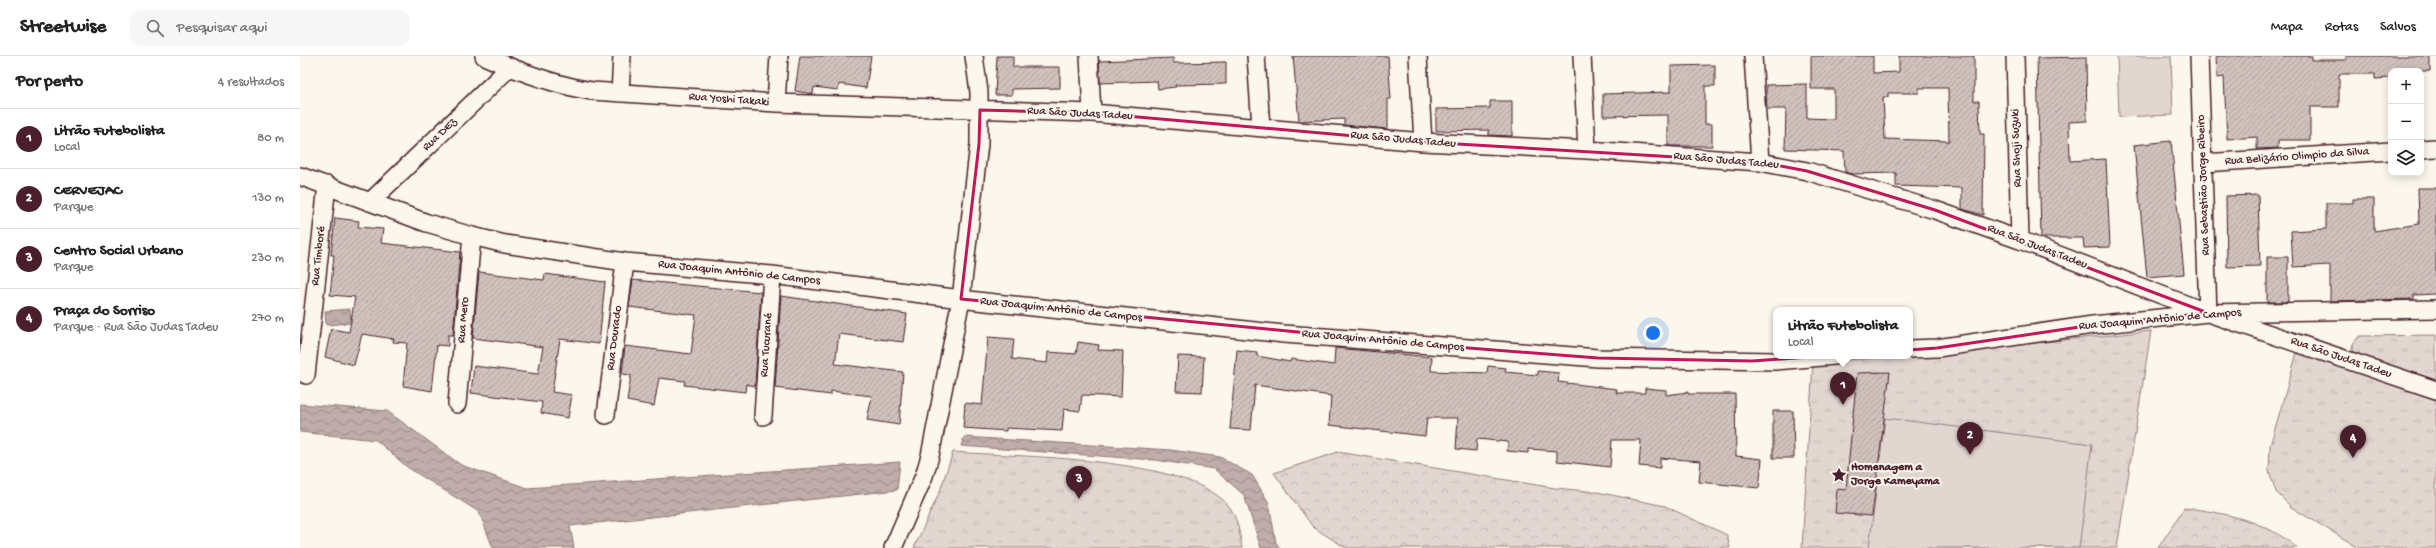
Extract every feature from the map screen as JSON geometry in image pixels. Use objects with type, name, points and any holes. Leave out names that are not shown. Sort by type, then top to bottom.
[{"type":"street","name":"Rua Yoshi Takaki","points":[[484,56],[510,67],[573,88],[620,93],[776,103],[980,110]]},
{"type":"street","points":[[620,93],[622,56]]},
{"type":"street","points":[[776,103],[779,56]]},
{"type":"street","points":[[893,548],[924,476],[930,456],[961,299],[979,144],[980,110],[974,56]]},
{"type":"street","points":[[1089,56],[1092,113]]},
{"type":"street","points":[[1256,56],[1261,127]]},
{"type":"street","points":[[1418,56],[1423,142]]},
{"type":"street","points":[[1582,56],[1587,150]]},
{"type":"street","points":[[1753,56],[1760,162]]},
{"type":"street","name":"Rua Shoji Suzuki","points":[[2015,56],[2020,240]]},
{"type":"street","name":"Rua Sebastião Jorge Ribeiro","points":[[2199,56],[2204,163],[2208,314]]},
{"type":"street","name":"Rua DEz","points":[[370,202],[510,67]]},
{"type":"street","name":"Rua São Judas Tadeu","points":[[980,110],[1092,113],[1423,142],[1587,150],[1760,162],[1807,171],[1935,210],[2020,240],[2208,314],[2436,390]]},
{"type":"street","points":[[2424,149],[2436,148]]},
{"type":"street","name":"Rua Belizário Olimpio da Silva","points":[[2204,163],[2388,151]]},
{"type":"street","name":"Rua Joaquim Antônio de Campos","points":[[300,176],[370,202],[472,236],[505,244],[625,262],[772,275],[961,299],[1284,334],[1598,358],[1776,361],[1799,359]]},
{"type":"street","name":"Rua Timboré","points":[[306,375],[327,185]]},
{"type":"street","name":"Rua Mero","points":[[457,404],[472,236]]},
{"type":"street","name":"Rua Dourado","points":[[606,415],[625,262]]},
{"type":"street","name":"Rua Tucurané","points":[[763,416],[772,275]]},
{"type":"street","name":"Rua Joaquim Antônio de Campos","points":[[1913,349],[1937,348],[2093,325],[2208,314],[2436,310]]},
{"type":"highlighted area","points":[[980,110],[1092,113],[1423,142],[1760,162],[1807,171],[1935,210],[2208,313],[2093,325],[1937,348],[1752,361],[1598,358],[1430,345],[961,299],[979,144]]},
{"type":"green space","points":[[2117,56],[2171,56],[2173,115],[2119,117]]},
{"type":"green space","points":[[2151,331],[2117,548],[1802,548],[1813,362],[1862,359],[1913,359],[1913,356]]},
{"type":"green space","points":[[2436,335],[2436,386],[2353,356],[2352,353],[2353,344],[2361,336]]},
{"type":"green space","points":[[2298,349],[2436,395],[2436,548],[2359,548],[2291,507],[2276,492],[2269,471],[2270,446]]},
{"type":"green space","points":[[1885,418],[2092,444],[2079,548],[1869,548]]},
{"type":"green space","points":[[953,452],[1098,462],[1139,468],[1176,477],[1206,489],[1228,505],[1236,520],[1242,548],[914,548],[940,491]]},
{"type":"green space","points":[[1338,452],[1555,488],[1597,492],[1665,506],[1727,535],[1730,548],[1346,548],[1313,527],[1274,473]]},
{"type":"green space","points":[[2184,508],[2214,512],[2244,519],[2272,531],[2297,548],[2158,548]]},
{"type":"water","points":[[350,309],[351,323],[326,325],[325,311]]},
{"type":"water","points":[[300,404],[387,411],[461,465],[527,488],[900,462],[897,490],[570,526],[574,548],[493,548],[479,512],[407,467],[376,440],[300,432]]},
{"type":"water","points":[[964,437],[1171,450],[1220,457],[1252,475],[1269,503],[1276,543],[1280,548],[1261,548],[1244,495],[1214,469],[1155,460],[961,446]]},
{"type":"building","points":[[800,56],[871,56],[866,88],[839,84],[838,90],[814,87],[813,94],[795,91]]},
{"type":"building","points":[[997,56],[1013,56],[1013,67],[1060,67],[1060,88],[1012,89],[1012,95],[995,95]]},
{"type":"building","points":[[1293,56],[1388,56],[1391,99],[1388,99],[1388,129],[1344,125],[1344,119],[1299,121]]},
{"type":"building","points":[[1811,56],[1873,56],[1873,73],[1899,72],[1899,56],[1974,56],[1974,101],[1979,101],[1980,134],[1984,134],[1983,215],[1962,209],[1962,188],[1896,186],[1896,173],[1852,174],[1845,172],[1844,151],[1785,149],[1786,109],[1767,109],[1766,85],[1807,84],[1807,118],[1834,119],[1834,89],[1811,89]],"holes":[[[1919,88],[1948,88],[1949,141],[1885,139],[1883,97],[1888,97],[1888,93],[1919,93]]]},
{"type":"building","points":[[2216,56],[2312,56],[2312,60],[2346,60],[2346,56],[2430,56],[2430,71],[2424,71],[2424,68],[2388,68],[2388,78],[2375,79],[2375,74],[2339,74],[2339,107],[2310,107],[2310,140],[2278,140],[2278,148],[2257,149],[2257,137],[2227,139],[2224,77],[2217,78]]},
{"type":"building","points":[[2086,57],[2087,121],[2069,122],[2070,161],[2106,159],[2110,247],[2084,248],[2083,238],[2041,238],[2037,58]]},
{"type":"building","points":[[1173,58],[1174,63],[1226,62],[1226,84],[1175,85],[1176,87],[1158,89],[1157,81],[1100,83],[1099,61]]},
{"type":"building","points":[[1715,65],[1715,86],[1705,86],[1705,124],[1712,124],[1712,146],[1668,146],[1668,115],[1603,116],[1603,94],[1671,92],[1671,66]]},
{"type":"building","points":[[1490,101],[1512,101],[1512,136],[1489,135],[1489,130],[1436,131],[1436,109],[1490,108]]},
{"type":"building","points":[[2171,141],[2184,274],[2147,277],[2134,145]]},
{"type":"building","points":[[2418,188],[2436,188],[2436,294],[2414,295],[2414,299],[2330,301],[2330,265],[2293,267],[2291,231],[2326,229],[2326,203],[2353,203],[2353,199],[2374,199],[2374,231],[2419,224]]},
{"type":"building","points":[[2258,195],[2260,266],[2227,267],[2226,196]]},
{"type":"building","points":[[335,218],[359,221],[358,227],[383,229],[381,243],[460,252],[453,335],[448,335],[448,346],[437,345],[432,391],[403,386],[407,343],[393,342],[394,339],[362,334],[354,365],[325,357],[331,329],[349,332],[355,297],[330,295],[334,255],[331,255]]},
{"type":"building","points":[[2267,257],[2288,257],[2288,302],[2267,302]]},
{"type":"building","points":[[479,272],[544,280],[545,274],[605,282],[599,344],[560,339],[552,392],[572,395],[568,418],[541,413],[542,402],[471,393],[474,366],[538,374],[543,347],[473,338]]},
{"type":"building","points":[[633,280],[761,292],[755,386],[746,384],[745,392],[684,385],[685,381],[659,378],[654,406],[627,401],[631,375],[622,374],[625,346],[691,354],[696,315],[629,307]]},
{"type":"building","points":[[781,296],[907,314],[903,342],[839,334],[835,364],[903,372],[899,425],[867,420],[872,396],[831,391],[831,395],[775,388]]},
{"type":"building","points":[[988,337],[1014,339],[1012,359],[1047,363],[1048,352],[1076,354],[1078,342],[1099,345],[1098,350],[1123,351],[1121,397],[1082,395],[1080,411],[1064,409],[1062,431],[1006,428],[1006,431],[963,428],[965,403],[982,405]]},
{"type":"building","points":[[1335,348],[1432,357],[1431,371],[1487,373],[1488,366],[1506,368],[1505,372],[1538,375],[1538,371],[1559,373],[1558,382],[1617,389],[1616,393],[1645,393],[1645,388],[1666,390],[1666,395],[1688,392],[1688,394],[1735,394],[1736,456],[1762,459],[1759,488],[1699,482],[1701,461],[1660,458],[1660,468],[1639,466],[1641,440],[1612,440],[1610,467],[1557,461],[1557,451],[1528,449],[1528,453],[1507,451],[1508,442],[1477,439],[1476,451],[1456,449],[1458,418],[1427,418],[1425,436],[1329,425],[1331,396],[1255,385],[1251,430],[1230,429],[1237,350],[1257,352],[1257,356],[1290,362],[1291,359],[1334,365]]},
{"type":"building","points":[[1178,356],[1204,357],[1202,392],[1176,391]]},
{"type":"building","points":[[1890,372],[1872,516],[1835,513],[1837,489],[1846,490],[1857,373]]},
{"type":"building","points":[[1773,411],[1793,411],[1794,458],[1773,458]]},
{"type":"place","name":"Litrão Futebolista","points":[[1843,405]]},
{"type":"place","name":"CERVEJAC","points":[[1970,455]]},
{"type":"place","name":"Praça do Sorriso","points":[[2353,458]]},
{"type":"place","name":"Homenagem a Jorge Kameyama","points":[[1839,475]]},
{"type":"place","name":"Centro Social Urbano","points":[[1079,499]]}]
